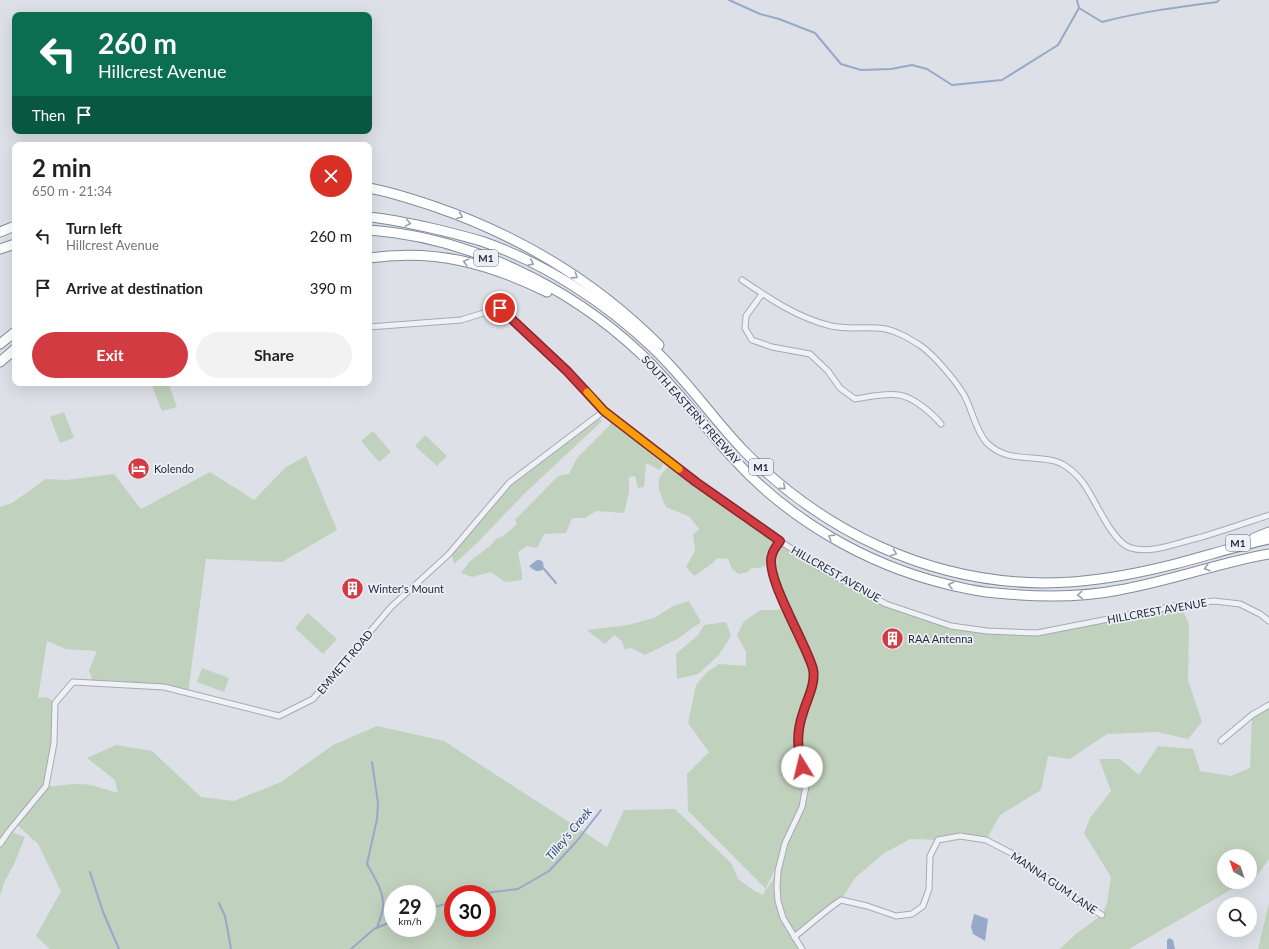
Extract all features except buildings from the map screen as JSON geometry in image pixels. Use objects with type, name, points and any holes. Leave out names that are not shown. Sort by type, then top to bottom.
[{"type":"highway","points":[[372,189],[415,200],[488,227],[543,256],[585,283],[632,320],[668,354],[682,369],[743,449]]},
{"type":"highway","name":"SOUTH EASTERN FREEWAY","points":[[372,217],[412,224],[485,243],[517,256],[575,287],[602,305],[654,348],[767,474],[820,515],[848,532],[910,560],[949,571],[1008,581],[1043,583],[1075,582],[1143,572],[1269,539]]},
{"type":"highway","points":[[0,232],[12,227]]},
{"type":"highway","name":"SOUTH EASTERN FREEWAY","points":[[372,230],[410,236],[442,243],[505,265],[540,282],[592,313],[642,354],[733,458],[756,482],[782,504],[836,540],[867,556],[898,569],[929,579],[994,593],[1040,596],[1083,595],[1117,591],[1149,584],[1245,558],[1269,554]]},
{"type":"highway","points":[[0,249],[12,245]]},
{"type":"highway","name":"M1","points":[[372,258],[411,255],[456,259],[503,272],[592,313]]},
{"type":"highway","points":[[0,344],[12,334]]},
{"type":"highway","points":[[0,362],[12,352]]},
{"type":"highway","name":"M1","points":[[1208,554],[1269,532]]},
{"type":"highway","points":[[1245,558],[1269,557]]},
{"type":"street","points":[[742,280],[789,310],[815,322],[834,327],[886,329],[903,335],[923,348],[953,378],[966,399],[976,424],[986,442],[1000,452],[1015,458],[1042,459],[1061,463],[1077,474],[1086,486],[1115,536],[1130,548],[1147,550],[1169,546],[1269,515]]},
{"type":"street","points":[[762,294],[746,316],[745,328],[752,340],[772,347],[810,354],[828,371],[840,388],[855,399],[878,395],[900,395],[921,405],[941,424]]},
{"type":"street","name":"HILLCREST AVENUE","points":[[372,327],[461,320],[500,308],[567,371],[604,411],[696,482],[822,569],[886,604],[947,625],[987,630],[1037,633],[1180,605],[1214,601],[1240,604],[1260,614],[1269,621]]},
{"type":"street","name":"EMMETT ROAD","points":[[0,844],[46,786],[54,743],[55,703],[73,682],[164,687],[279,716],[313,699],[391,607],[449,554],[509,483],[604,411]]},
{"type":"street","points":[[780,541],[772,555],[773,575],[805,646],[813,669],[810,694],[802,714],[798,737],[799,758],[806,786],[802,807],[785,843],[778,871],[777,887],[778,901],[783,918],[802,949]]},
{"type":"street","points":[[1221,741],[1252,715],[1269,705]]},
{"type":"street","name":"MANNA GUM LANE","points":[[794,937],[809,926],[824,911],[841,900],[867,906],[896,916],[912,914],[923,906],[928,889],[930,856],[938,840],[960,836],[986,840],[1017,856],[1077,900],[1102,915]]},
{"type":"green space","points":[[152,386],[169,386],[177,407],[162,411]]},
{"type":"green space","points":[[64,412],[74,438],[60,443],[50,417]]},
{"type":"green space","points":[[597,417],[602,421],[524,494],[477,543],[454,564],[451,551],[509,483]]},
{"type":"green space","points":[[614,418],[651,447],[648,451],[663,464],[660,470],[646,463],[644,487],[638,488],[635,476],[629,477],[629,492],[624,513],[596,511],[585,518],[572,518],[566,533],[544,534],[537,548],[527,546],[518,552],[522,580],[505,582],[491,572],[472,577],[461,573],[469,562],[490,546],[496,539],[503,536],[517,524],[515,520],[558,476],[569,474],[577,458],[609,426]]},
{"type":"green space","points":[[373,431],[391,452],[379,462],[361,441]]},
{"type":"green space","points":[[425,435],[447,456],[437,466],[415,446]]},
{"type":"green space","points":[[306,456],[337,530],[282,562],[206,559],[188,693],[164,687],[93,683],[89,670],[97,651],[66,649],[47,641],[38,698],[47,697],[55,703],[54,743],[46,786],[83,784],[118,793],[115,780],[87,758],[116,745],[152,751],[201,797],[234,801],[281,782],[333,745],[377,726],[444,741],[607,847],[624,810],[675,809],[732,864],[738,879],[763,895],[766,889],[688,811],[687,774],[709,752],[688,723],[696,685],[706,673],[719,664],[746,666],[746,652],[737,635],[744,621],[761,610],[776,610],[790,607],[771,566],[771,562],[760,568],[751,568],[748,572],[739,574],[732,569],[728,559],[717,558],[713,563],[694,576],[686,567],[695,551],[693,535],[699,529],[690,517],[666,507],[663,500],[658,483],[659,479],[666,469],[672,464],[780,541],[886,604],[951,626],[1037,633],[1180,605],[1189,624],[1188,680],[1202,722],[1188,739],[1157,732],[1107,734],[1070,759],[1048,756],[1041,790],[1000,815],[986,840],[960,836],[938,840],[910,839],[883,854],[855,878],[841,900],[794,937],[802,949],[50,949],[36,936],[61,891],[38,844],[15,823],[9,831],[25,837],[15,862],[4,883],[0,896],[0,507],[12,503],[46,479],[66,480],[114,474],[141,509],[210,472],[254,500],[286,467]],"holes":[[[781,857],[778,871],[767,889],[766,888]]]},
{"type":"green space","points":[[689,601],[701,622],[677,639],[645,655],[631,648],[624,649],[622,641],[614,635],[605,644],[587,630],[628,625],[654,618],[673,606]]},
{"type":"green space","points":[[308,613],[337,639],[323,654],[295,628]]},
{"type":"green space","points":[[726,622],[731,636],[718,656],[698,674],[677,679],[676,654],[698,635],[704,625]]},
{"type":"green space","points":[[202,668],[229,678],[224,692],[197,682]]},
{"type":"green space","points":[[1269,705],[1269,859],[1259,873],[1257,874],[1257,849],[1217,849],[1217,889],[1232,889],[1129,949],[1060,949],[1077,933],[1102,915],[1107,903],[1111,877],[1084,833],[1090,818],[1111,791],[1099,759],[1120,759],[1139,775],[1158,746],[1193,749],[1200,771],[1231,776],[1250,768],[1252,715]]},
{"type":"green space","points":[[1269,903],[1269,949],[1258,949]]},
{"type":"water","points":[[537,560],[543,562],[544,569],[540,571],[536,571],[529,566]]},
{"type":"water","points":[[974,914],[988,919],[985,941],[973,934],[971,927]]},
{"type":"water","points":[[1169,938],[1173,940],[1175,949],[1167,949],[1167,940]]},
{"type":"waterway","points":[[729,0],[760,14],[779,19],[815,33],[841,64],[861,70],[891,69],[912,65],[927,69],[952,85],[1002,80],[1058,45],[1079,8],[1077,0]]},
{"type":"waterway","points":[[1079,8],[1102,22],[1116,18],[1173,8],[1217,2],[1219,0]]},
{"type":"waterway","points":[[544,569],[556,583]]},
{"type":"waterway","points":[[372,762],[378,803],[377,819],[367,864],[378,884],[383,900],[382,911],[377,928]]},
{"type":"waterway","name":"Tilley's Creek","points":[[496,892],[518,889],[549,871],[576,842],[601,810]]},
{"type":"waterway","points":[[90,872],[103,912],[119,949]]},
{"type":"waterway","points":[[219,903],[225,916],[231,949]]},
{"type":"waterway","name":"Tilley's Creek","points":[[436,907],[444,904]]},
{"type":"waterway","name":"Tilley's Creek","points":[[351,949],[374,929],[384,925]]},
{"type":"slow traffic","points":[[587,392],[604,411],[679,469]]},
{"type":"place","name":"Kolendo","points":[[139,469]]},
{"type":"place","name":"Winter's Mount","points":[[353,589]]},
{"type":"place","name":"RAA Antenna","points":[[893,639]]},
{"type":"route","points":[[500,308],[567,371],[604,411],[696,482],[780,541],[772,555],[771,566],[773,575],[805,646],[813,669],[810,694],[802,714],[798,737],[799,758],[802,767]]}]
